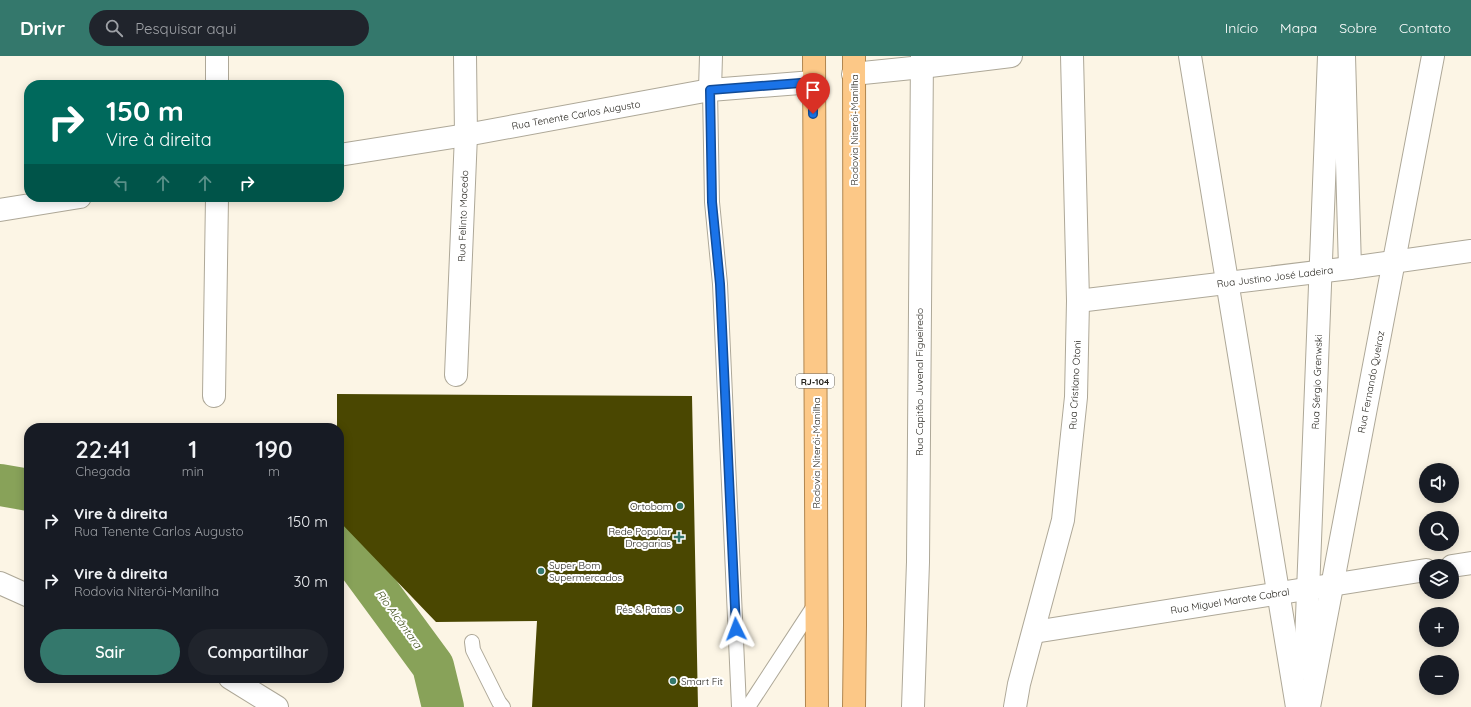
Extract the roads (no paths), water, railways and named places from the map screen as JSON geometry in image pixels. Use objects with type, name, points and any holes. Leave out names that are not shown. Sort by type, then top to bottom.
[{"type":"highway","name":"Rodovia Niterói-Manilha","points":[[814,56],[817,707]]},
{"type":"highway","name":"Rodovia Niterói-Manilha","points":[[854,65],[854,707]]},
{"type":"street","points":[[217,56],[217,80]]},
{"type":"street","name":"Rua Felinto Macedo","points":[[456,375],[466,135],[465,56]]},
{"type":"street","points":[[710,90],[711,56]]},
{"type":"street","points":[[854,65],[1011,56]]},
{"type":"street","name":"Rua Cristiano Otoni","points":[[1015,707],[1019,684],[1063,520],[1076,398],[1078,301],[1072,56]]},
{"type":"street","points":[[1190,56],[1297,707]]},
{"type":"street","name":"Rua Sérgio Grenwski","points":[[1304,707],[1329,56]]},
{"type":"street","points":[[1344,56],[1350,268]]},
{"type":"street","name":"Rua Fernando Queiroz","points":[[1309,707],[1433,56]]},
{"type":"street","name":"Rua Capitão Juvenal Figueiredo","points":[[913,707],[918,562],[922,62]]},
{"type":"street","name":"Rua Tenente Carlos Augusto","points":[[344,154],[466,135],[710,90],[813,82]]},
{"type":"street","points":[[0,210],[49,202]]},
{"type":"street","points":[[214,396],[217,202]]},
{"type":"street","name":"Rua Justino José Ladeira","points":[[1078,301],[1350,268],[1471,251]]},
{"type":"street","points":[[1459,565],[1471,563]]},
{"type":"street","name":"Rua Miguel Marote Cabral","points":[[1034,632],[1419,571]]},
{"type":"street","points":[[0,583],[24,594]]},
{"type":"street","points":[[238,683],[277,707]]},
{"type":"lane","points":[[710,90],[712,202],[720,284],[739,707]]},
{"type":"lane","points":[[748,707],[817,601]]},
{"type":"lane","points":[[472,642],[473,650],[498,702],[503,707]]},
{"type":"waterway","name":"Rio Alcântara","points":[[0,485],[24,489]]},
{"type":"waterway","name":"Rio Alcântara","points":[[344,545],[433,666],[443,707]]},
{"type":"place","name":"Ortobom","points":[[680,506]]},
{"type":"place","name":"Rede Popular Drogarias","points":[[679,537]]},
{"type":"place","name":"Super Bom Supermercados","points":[[541,571]]},
{"type":"place","name":"Pés & Patas","points":[[679,609]]},
{"type":"place","name":"Smart Fit","points":[[673,681]]}]
